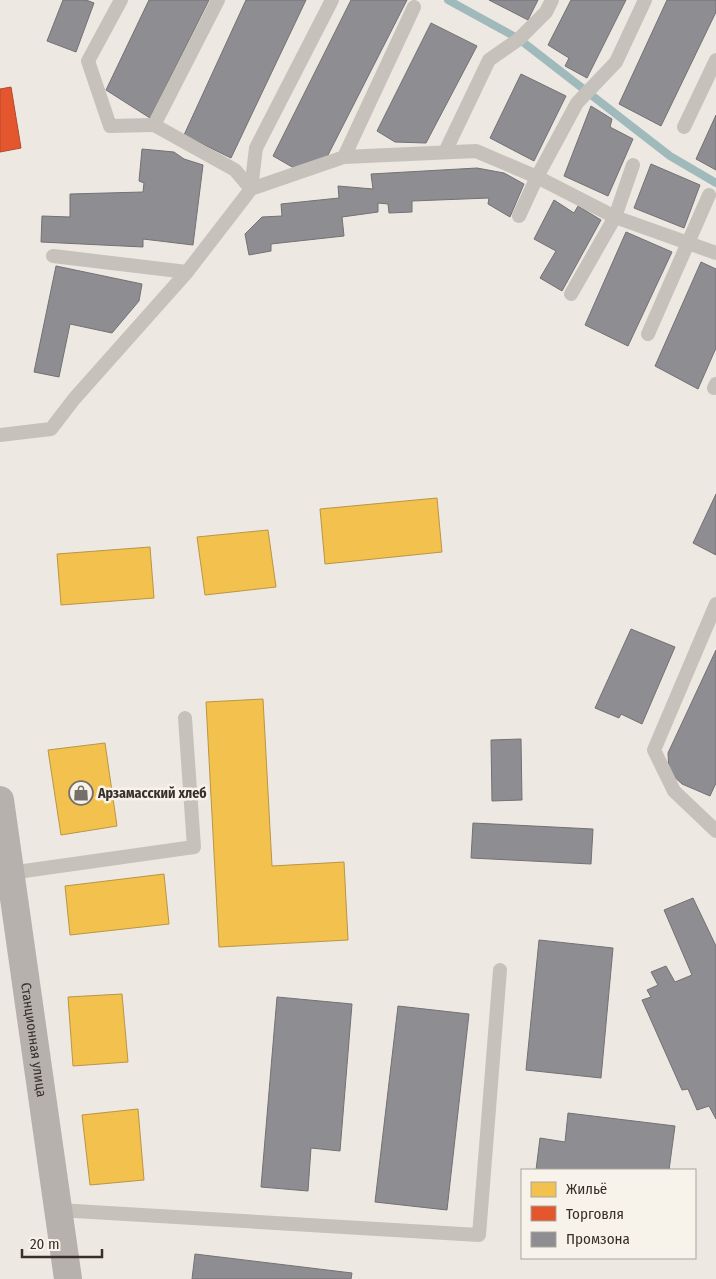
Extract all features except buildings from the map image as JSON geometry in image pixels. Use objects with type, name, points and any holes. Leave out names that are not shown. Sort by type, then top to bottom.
[{"type":"street","name":"Станционная улица","points":[[0,800],[68,1279]]},
{"type":"lane","points":[[154,125],[218,0]]},
{"type":"lane","points":[[0,435],[52,429],[74,399],[187,272],[251,189],[256,148],[332,0]]},
{"type":"lane","points":[[445,152],[489,60],[519,39],[546,12],[552,0]]},
{"type":"lane","points":[[519,216],[537,177],[578,103],[616,62],[645,0]]},
{"type":"lane","points":[[116,2],[88,61],[110,126],[154,125],[235,170],[251,189]]},
{"type":"lane","points":[[344,157],[414,7]]},
{"type":"lane","points":[[684,127],[716,60]]},
{"type":"lane","points":[[251,189],[344,157],[476,151],[537,177],[615,217],[716,253]]},
{"type":"lane","points":[[571,294],[615,217],[633,165]]},
{"type":"lane","points":[[648,334],[709,195]]},
{"type":"lane","points":[[53,256],[187,272]]},
{"type":"lane","points":[[716,604],[654,750],[674,791],[716,831]]},
{"type":"lane","points":[[10,873],[194,847],[185,718]]},
{"type":"lane","points":[[58,1210],[479,1235],[500,970]]},
{"type":"waterway","points":[[448,0],[519,39],[670,156],[716,183]]},
{"type":"place","name":"Арзамасский хлеб","points":[[81,793]]}]
